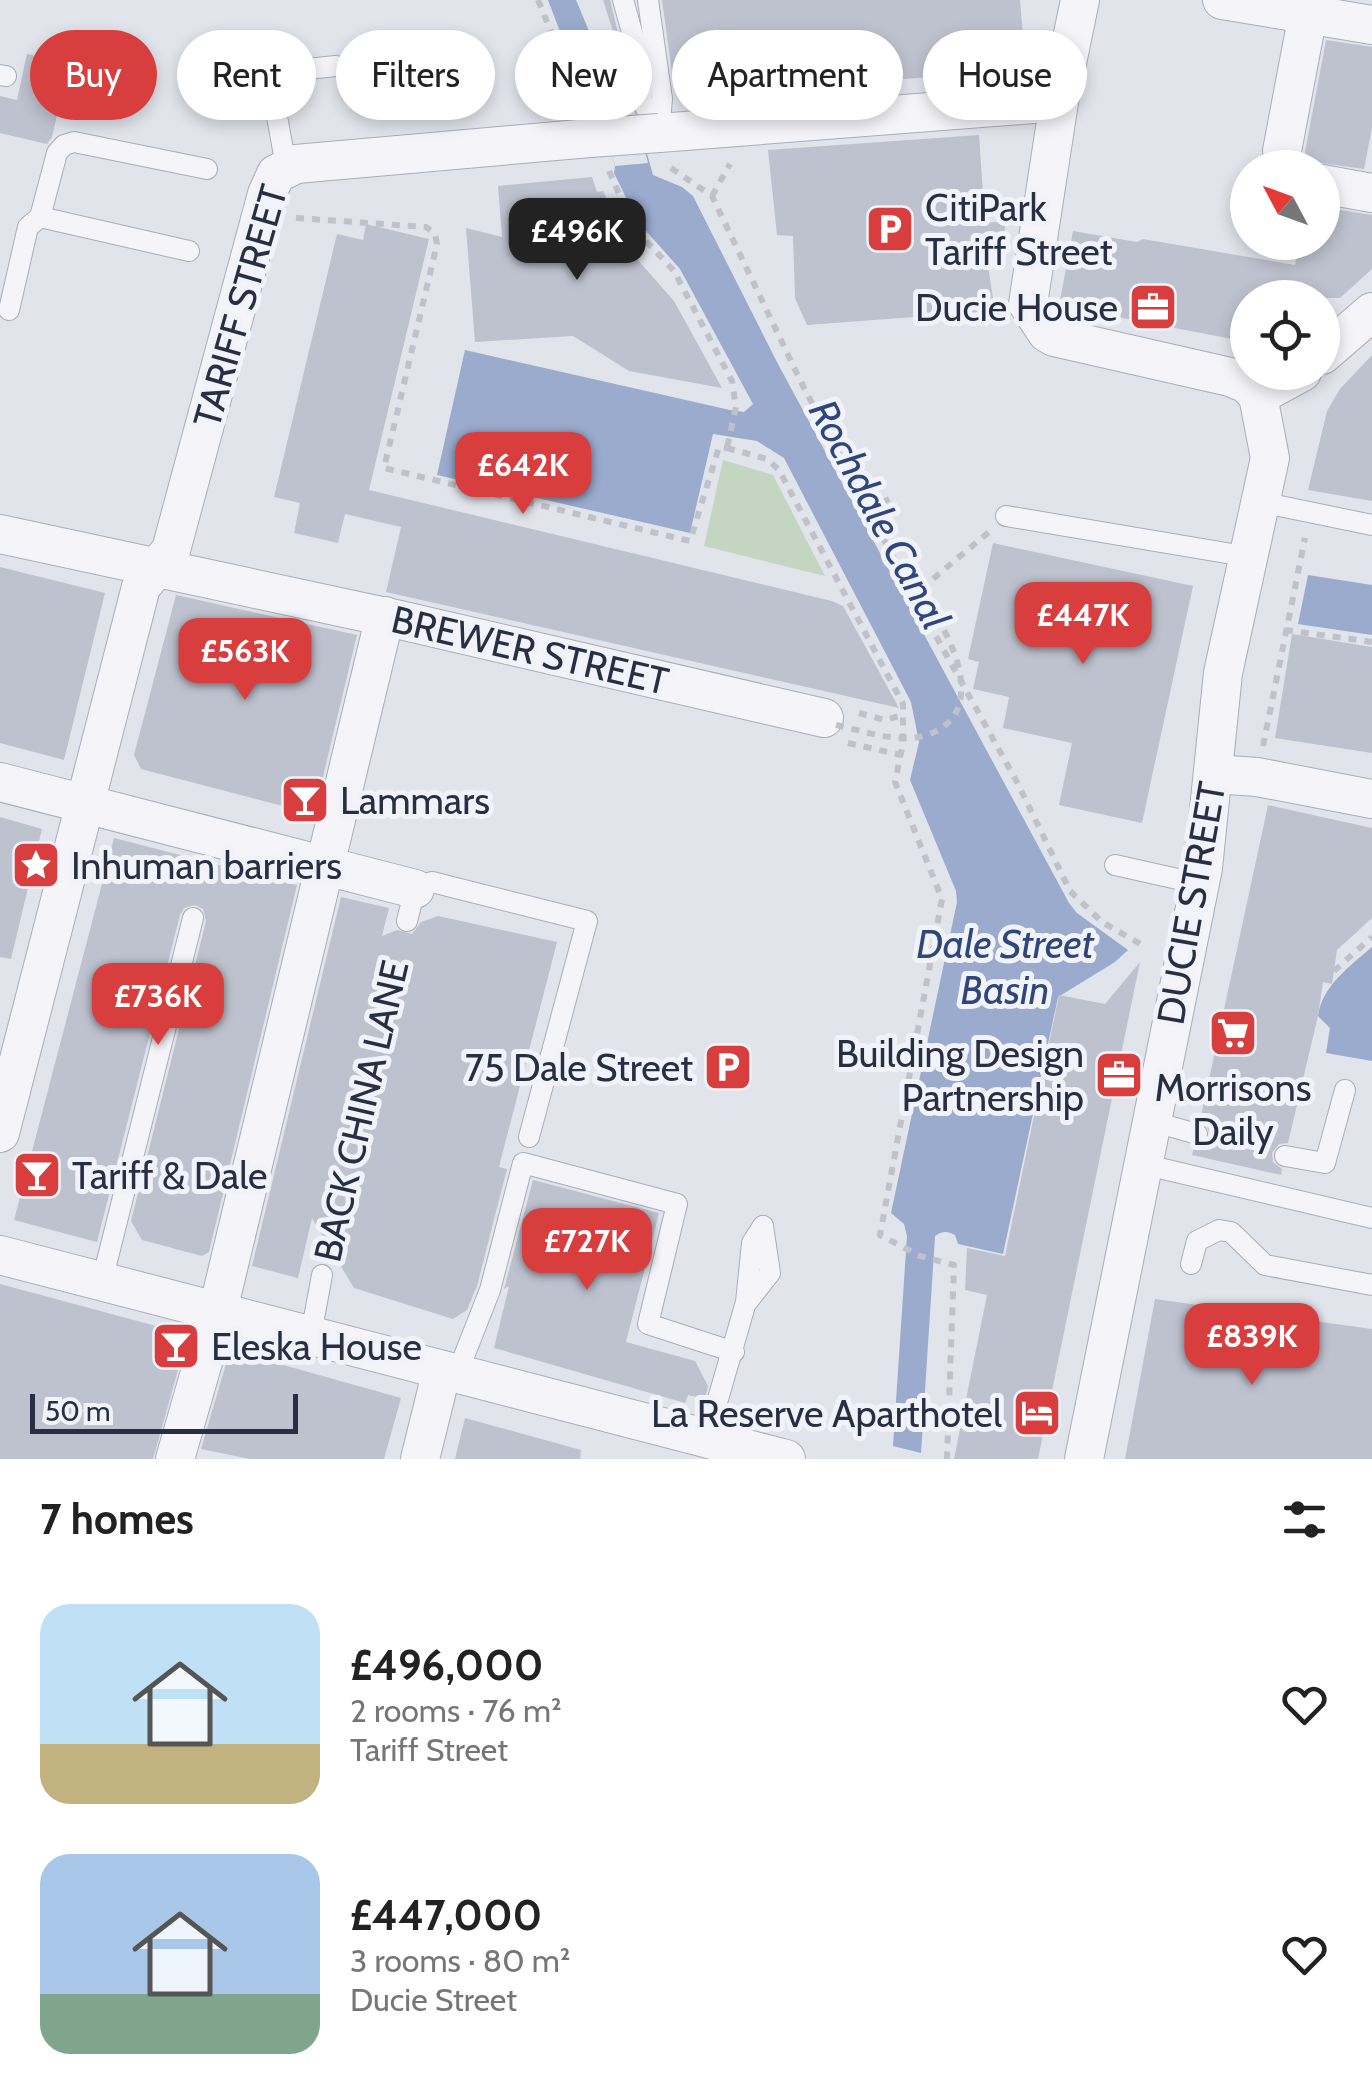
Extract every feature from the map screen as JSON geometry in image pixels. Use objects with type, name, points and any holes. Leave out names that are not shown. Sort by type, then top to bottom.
[{"type":"street","points":[[1074,30],[1080,0]]},
{"type":"street","points":[[1222,0],[1372,24]]},
{"type":"street","points":[[1285,150],[1308,14]]},
{"type":"street","name":"TARIFF STREET","points":[[0,1133],[142,587],[171,550],[261,216],[276,174],[286,166],[593,138],[662,148],[923,118]]},
{"type":"street","points":[[1056,120],[1028,304],[1047,334],[1230,377],[1247,384],[1258,396],[1269,390]]},
{"type":"street","points":[[1340,187],[1372,193]]},
{"type":"street","points":[[1340,340],[1372,312]]},
{"type":"street","name":"DUCIE STREET","points":[[1084,1459],[1200,884],[1214,774],[1218,700],[1270,458],[1258,396]]},
{"type":"street","name":"BREWER STREET","points":[[0,534],[839,716]]},
{"type":"street","points":[[175,1459],[218,1310],[385,616]]},
{"type":"street","points":[[1214,774],[1256,776],[1372,799]]},
{"type":"street","points":[[0,782],[86,803],[209,848],[323,864],[411,905]]},
{"type":"street","points":[[0,1256],[449,1372],[708,1424],[786,1459]]},
{"type":"street","points":[[420,1459],[449,1372]]},
{"type":"lane","points":[[622,0],[636,46],[642,101],[662,148]]},
{"type":"lane","points":[[648,0],[662,100],[662,148]]},
{"type":"lane","points":[[286,166],[269,73],[336,66]]},
{"type":"lane","points":[[10,310],[28,227],[40,217],[57,153],[64,145],[74,142],[207,168]]},
{"type":"lane","points":[[40,217],[189,250]]},
{"type":"lane","points":[[1260,502],[1372,525]]},
{"type":"lane","points":[[1006,516],[1250,557]]},
{"type":"lane","points":[[1115,865],[1200,884]]},
{"type":"lane","points":[[411,905],[432,882],[586,921],[529,1138]]},
{"type":"lane","points":[[102,1281],[193,918]]},
{"type":"lane","points":[[1285,1156],[1325,1163],[1344,1090]]},
{"type":"lane","points":[[1151,1121],[1197,1134]]},
{"type":"lane","points":[[449,1372],[490,1290],[523,1162],[677,1204],[648,1324],[734,1352]]},
{"type":"lane","points":[[1142,1164],[1372,1218]]},
{"type":"lane","points":[[1191,1264],[1197,1241],[1209,1233],[1225,1230],[1265,1265],[1372,1285]]},
{"type":"lane","name":"BACK CHINA LANE","points":[[311,1334],[322,1275]]},
{"type":"lane","points":[[708,1424],[734,1352],[746,1302]]},
{"type":"path","points":[[538,0],[634,228],[674,271],[732,381],[736,406],[727,448]]},
{"type":"path","points":[[732,0],[734,30]]},
{"type":"path","points":[[662,148],[712,196],[802,384],[1017,782],[1070,891],[1102,922],[1144,946]]},
{"type":"path","points":[[261,216],[426,227],[435,234],[437,244],[384,468],[690,541],[719,447],[767,460],[779,470],[903,704],[901,755],[895,782],[942,899],[880,1235],[920,1256],[954,1266],[950,1454]]},
{"type":"path","points":[[868,510],[895,496]]},
{"type":"path","points":[[921,590],[1006,516]]},
{"type":"path","points":[[1256,776],[1298,566]]},
{"type":"path","points":[[839,716],[910,738],[929,734],[950,718],[962,694],[959,662],[921,590],[907,582]]},
{"type":"path","points":[[1286,627],[1372,642]]},
{"type":"path","points":[[0,634],[29,641]]},
{"type":"path","points":[[839,716],[886,720],[903,715]]},
{"type":"path","points":[[839,716],[832,740],[901,755]]},
{"type":"path","name":"BACK CHINA LANE","points":[[322,1275],[411,905]]},
{"type":"path","points":[[1334,971],[1372,937]]},
{"type":"green space","points":[[723,460],[773,475],[825,576],[704,546]]},
{"type":"water","points":[[548,0],[576,0],[589,30],[559,30]]},
{"type":"water","name":"Dale Street Basin","points":[[602,120],[638,120],[653,175],[693,196],[778,364],[1069,903],[1128,950],[1058,997],[1003,1254],[958,1244],[955,1235],[949,1233],[935,1236],[921,1453],[893,1446],[907,1236],[904,1224],[891,1213],[957,902],[956,891],[910,780],[919,742],[911,702],[784,458],[757,441],[713,434],[690,533],[437,475],[465,350],[730,410],[744,412],[753,404],[680,269],[638,222],[614,173]]},
{"type":"water","points":[[1308,575],[1372,585],[1372,635],[1298,624]]},
{"type":"water","points":[[1372,947],[1372,1061],[1326,1053],[1330,1028],[1318,1016],[1325,995],[1338,977]]},
{"type":"pier","points":[[602,120],[637,120],[648,163],[615,166]]},
{"type":"building","points":[[603,0],[610,0],[617,30],[613,30]]},
{"type":"building","points":[[662,0],[1020,0],[1023,30],[923,30],[923,77],[903,79],[903,30],[672,30],[672,73]]},
{"type":"building","points":[[1326,40],[1372,47],[1372,128],[1364,169],[1340,166],[1340,150],[1305,150]]},
{"type":"building","points":[[27,54],[30,55],[30,120],[56,120],[47,144],[0,133],[0,96],[17,100]]},
{"type":"building","name":"CitiPark Tariff Street","points":[[979,135],[985,223],[1005,221],[1004,263],[988,266],[995,311],[807,325],[795,298],[793,236],[777,235],[768,150]]},
{"type":"building","points":[[592,177],[637,259],[674,301],[722,388],[629,371],[573,336],[475,342],[466,228],[502,237],[498,186]]},
{"type":"building","points":[[1340,210],[1372,215],[1372,269],[1340,298],[1340,280],[1230,280],[1230,339],[1059,306],[1073,231],[1230,254],[1230,260],[1295,265],[1296,260],[1340,260]]},
{"type":"building","points":[[366,224],[429,239],[369,490],[832,601],[843,606],[899,708],[386,592],[401,527],[345,514],[338,543],[294,533],[300,503],[274,497],[337,234],[363,240]]},
{"type":"building","points":[[1372,355],[1372,501],[1308,490],[1327,411],[1340,389]]},
{"type":"building","points":[[993,543],[1193,586],[1142,823],[1059,805],[1072,743],[1003,728],[1009,697],[973,689],[979,662],[968,659]]},
{"type":"building","points":[[0,567],[105,593],[64,760],[0,743]]},
{"type":"building","points":[[176,595],[357,635],[314,814],[141,769],[134,755]]},
{"type":"building","points":[[1292,634],[1372,647],[1372,753],[1275,738]]},
{"type":"building","points":[[1268,805],[1372,828],[1372,918],[1337,950],[1332,984],[1323,982],[1288,1143],[1279,1144],[1272,1153],[1273,1162],[1282,1169],[1281,1175],[1192,1155],[1194,1147],[1206,1144],[1210,1137],[1207,1125],[1200,1121]]},
{"type":"building","points":[[0,817],[42,829],[11,959],[0,957]]},
{"type":"building","points":[[114,838],[297,885],[209,1252],[202,1256],[142,1240],[131,1221],[206,921],[203,909],[195,905],[184,908],[180,915],[97,1242],[14,1220]]},
{"type":"building","points":[[341,897],[389,908],[382,936],[397,930],[412,934],[421,922],[438,916],[557,942],[499,1167],[507,1169],[477,1286],[467,1310],[453,1319],[354,1288],[312,1218],[298,1278],[252,1266]]},
{"type":"building","points":[[1140,962],[1038,1459],[954,1459],[987,1295],[965,1290],[967,1248],[1005,1256],[1059,995],[1105,1004]]},
{"type":"building","points":[[533,1180],[659,1213],[626,1342],[695,1361],[708,1386],[705,1399],[688,1395],[685,1403],[494,1348],[509,1286],[504,1289]]},
{"type":"building","points":[[0,1284],[182,1333],[187,1338],[153,1459],[0,1459]]},
{"type":"building","points":[[1155,1299],[1372,1329],[1372,1459],[1125,1459]]},
{"type":"building","points":[[230,1350],[401,1398],[384,1459],[250,1459],[201,1449]]},
{"type":"building","points":[[465,1418],[581,1450],[580,1459],[455,1459]]},
{"type":"place","name":"CitiPark Tariff Street","points":[[890,229]]},
{"type":"place","name":"Ducie House","points":[[1153,307]]},
{"type":"place","name":"Lammars","points":[[305,800]]},
{"type":"place","name":"Inhuman barriers","points":[[36,865]]},
{"type":"place","name":"Morrisons Daily","points":[[1233,1033]]},
{"type":"place","name":"75 Dale Street","points":[[728,1067]]},
{"type":"place","name":"Building Design Partnership","points":[[1119,1075]]},
{"type":"place","name":"Tariff & Dale","points":[[37,1175]]},
{"type":"place","name":"Eleska House","points":[[176,1346]]},
{"type":"place","name":"La Reserve Aparthotel","points":[[1037,1413]]},
{"type":"water label","name":"Rochdale Canal","points":[[880,514]]}]
